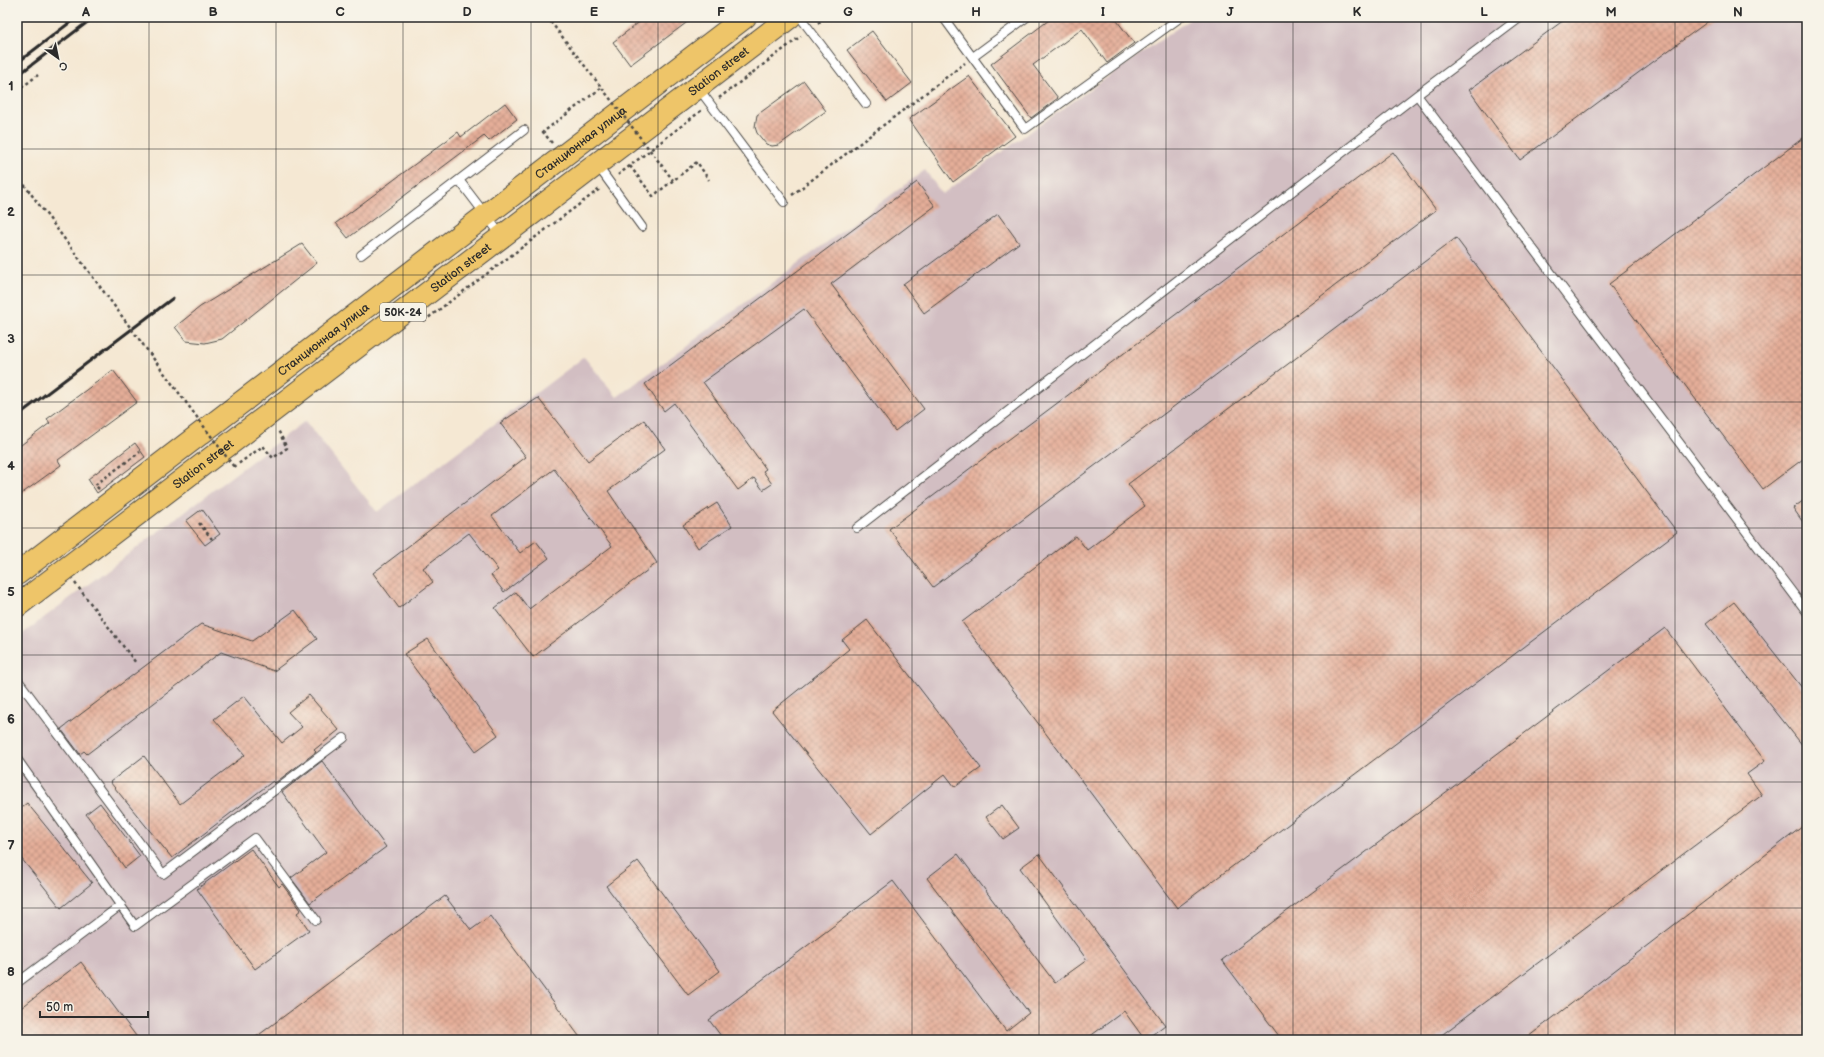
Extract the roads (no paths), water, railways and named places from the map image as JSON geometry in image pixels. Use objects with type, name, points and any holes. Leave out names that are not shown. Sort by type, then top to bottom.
[{"type":"main road","name":"Станционная улица","points":[[17,574],[745,17]]},
{"type":"main road","name":"Station street","points":[[17,606],[596,165],[697,86],[790,17]]},
{"type":"lane","points":[[800,17],[866,104]]},
{"type":"lane","points":[[943,17],[1025,129],[1181,17]]},
{"type":"lane","points":[[973,57],[1027,17]]},
{"type":"lane","points":[[857,528],[1417,96],[1522,17]]},
{"type":"lane","points":[[697,86],[784,202]]},
{"type":"lane","points":[[1417,96],[1807,612]]},
{"type":"lane","points":[[361,255],[524,130]]},
{"type":"lane","points":[[596,165],[642,227]]},
{"type":"lane","points":[[459,180],[502,236]]},
{"type":"lane","points":[[17,679],[163,874],[344,738]]},
{"type":"lane","points":[[17,759],[135,926],[255,838],[316,920]]},
{"type":"lane","points":[[17,983],[121,906]]},
{"type":"railway","points":[[17,63],[77,17]]},
{"type":"railway","points":[[17,76],[94,17]]},
{"type":"railway","points":[[17,416],[173,298]]}]
